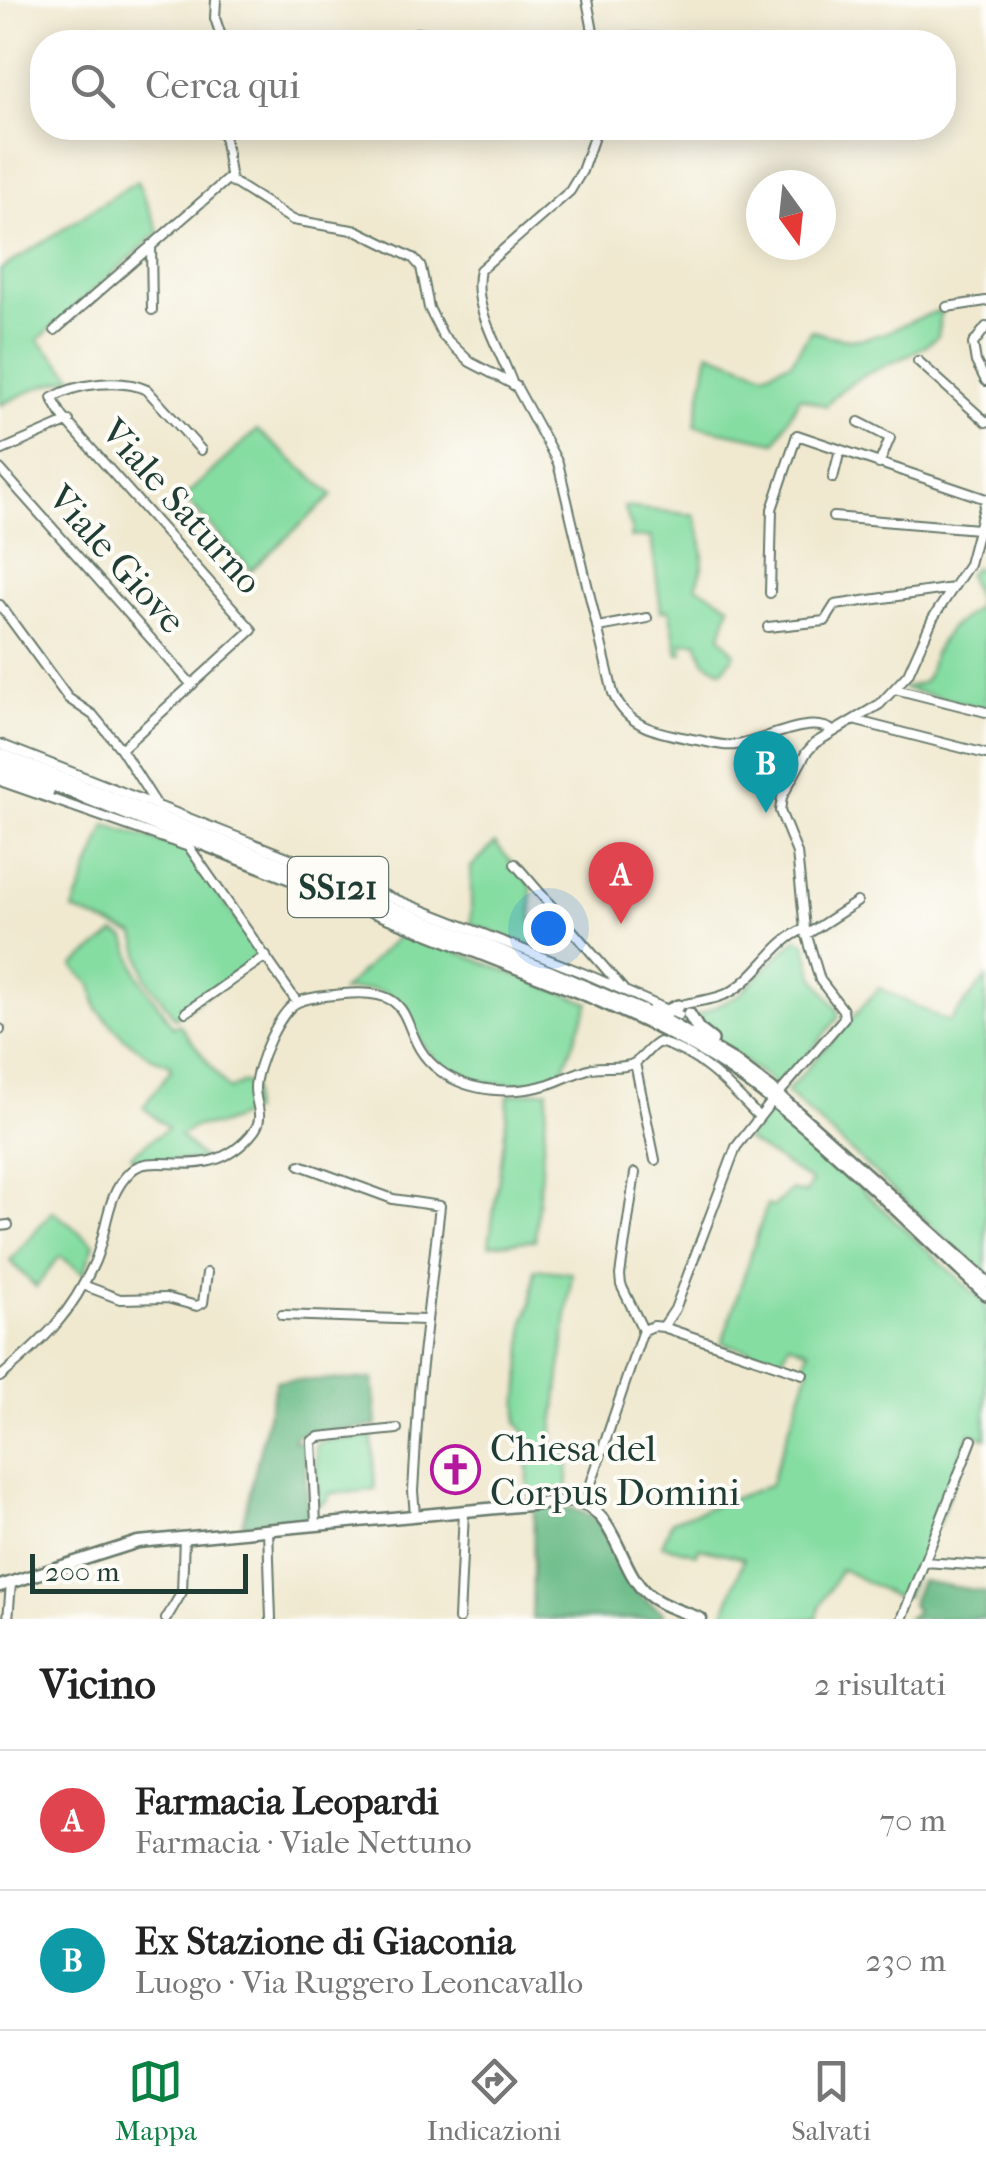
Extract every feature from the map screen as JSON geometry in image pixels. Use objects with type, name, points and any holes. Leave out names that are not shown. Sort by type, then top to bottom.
[{"type":"main road","name":"SS121","points":[[0,754],[592,988],[676,1016],[832,1141],[986,1282]]},
{"type":"main road","name":"SS121","points":[[0,764],[589,996],[676,1016],[727,1067],[780,1107],[986,1294]]},
{"type":"main road","points":[[0,778],[86,805],[110,807]]},
{"type":"main road","points":[[676,1016],[736,1056],[753,1074]]},
{"type":"street","points":[[216,0],[215,18],[220,30]]},
{"type":"street","points":[[587,0],[592,30]]},
{"type":"street","points":[[225,140],[230,177],[293,220],[358,231],[413,258],[422,267],[429,308],[443,336],[470,362],[513,384]]},
{"type":"street","points":[[593,140],[570,192],[480,270],[478,286],[482,309],[513,384],[558,463],[617,703],[650,731],[733,746],[821,724],[833,731]]},
{"type":"street","points":[[55,330],[230,177]]},
{"type":"street","points":[[151,244],[152,310]]},
{"type":"street","points":[[947,307],[986,302]]},
{"type":"street","points":[[986,327],[973,344],[976,362],[986,381]]},
{"type":"street","points":[[918,362],[986,422]]},
{"type":"street","points":[[69,420],[62,417],[53,402],[56,394],[92,386],[139,386],[148,390],[201,450]]},
{"type":"street","points":[[0,451],[69,420]]},
{"type":"street","name":"Viale Saturno","points":[[69,420],[252,630],[192,686]]},
{"type":"street","points":[[859,422],[890,438],[880,464]]},
{"type":"street","points":[[770,593],[772,508],[796,435],[986,499],[969,564],[934,618],[908,674],[857,720],[833,731],[806,753],[782,797],[780,808],[797,853],[805,932],[820,980],[844,1018],[782,1090]]},
{"type":"street","points":[[834,478],[840,450]]},
{"type":"street","name":"Viale Giove","points":[[0,469],[192,686]]},
{"type":"street","points":[[833,517],[978,529]]},
{"type":"street","points":[[768,628],[825,622],[835,605],[953,588]]},
{"type":"street","points":[[0,605],[64,694],[93,715],[121,750],[158,806]]},
{"type":"street","points":[[598,627],[647,618]]},
{"type":"street","points":[[121,750],[192,686]]},
{"type":"street","points":[[895,689],[986,712]]},
{"type":"street","points":[[857,720],[986,754]]},
{"type":"street","points":[[0,744],[623,989],[676,1016]]},
{"type":"street","points":[[0,778],[188,848],[297,1002]]},
{"type":"street","points":[[514,864],[623,989]]},
{"type":"street","points":[[0,1377],[64,1318],[96,1258],[113,1194],[133,1168],[225,1158],[256,1129],[260,1121],[255,1088],[259,1064],[284,1013],[297,1002],[367,992],[386,996],[404,1012],[432,1064],[456,1080],[493,1090],[533,1088],[594,1068],[634,1064],[676,1016],[726,995],[792,934],[805,932],[857,902]]},
{"type":"street","points":[[186,1012],[266,956]]},
{"type":"street","points":[[676,1016],[675,1048],[714,1072],[759,1117]]},
{"type":"street","points":[[634,1064],[655,1160]]},
{"type":"street","points":[[662,1327],[675,1309],[736,1147],[769,1105]]},
{"type":"street","points":[[300,1165],[393,1199],[440,1206],[425,1320],[412,1491],[415,1515]]},
{"type":"street","points":[[584,1504],[644,1330],[621,1286],[620,1276],[635,1173]]},
{"type":"street","points":[[82,1286],[120,1299],[167,1298],[197,1306],[203,1303],[208,1272]]},
{"type":"street","points":[[282,1315],[425,1320]]},
{"type":"street","points":[[644,1330],[662,1327],[804,1374]]},
{"type":"street","points":[[316,1524],[312,1442],[319,1437],[397,1429]]},
{"type":"street","points":[[902,1619],[972,1440]]},
{"type":"street","points":[[8,1619],[5,1585],[119,1546],[566,1501],[584,1504],[605,1524],[646,1594],[701,1619]]},
{"type":"street","points":[[459,1619],[464,1510]]},
{"type":"street","points":[[268,1529],[271,1619]]},
{"type":"street","points":[[166,1619],[182,1592],[184,1537]]},
{"type":"street","points":[[924,1562],[986,1566]]},
{"type":"green space","points":[[137,181],[159,232],[38,340],[74,377],[39,387],[0,405],[0,270]]},
{"type":"green space","points":[[941,310],[938,336],[910,355],[851,383],[826,406],[800,397],[776,442],[695,426],[709,352],[765,373],[792,361],[811,330],[848,339],[864,338]]},
{"type":"green space","points":[[257,430],[333,495],[251,570],[184,497]]},
{"type":"green space","points":[[624,507],[695,515],[703,560],[696,586],[730,605],[721,636],[735,654],[722,671],[704,661],[697,641],[682,643],[683,653],[678,654],[669,610],[661,611],[651,537],[630,538],[632,529]]},
{"type":"green space","points":[[975,567],[986,574],[986,709],[902,688],[927,678],[934,653],[948,630],[977,607],[968,573]]},
{"type":"green space","points":[[106,825],[186,849],[261,954],[175,1018],[146,978],[135,935],[73,910]]},
{"type":"green space","points":[[495,843],[531,885],[533,948],[471,924],[471,867]]},
{"type":"green space","points":[[403,931],[589,1003],[561,1075],[500,1084],[462,1076],[430,1054],[403,1007],[393,998],[376,990],[342,991]]},
{"type":"green space","points":[[115,933],[126,938],[138,975],[173,1027],[179,1024],[229,1090],[253,1082],[251,1112],[220,1125],[196,1126],[180,1136],[204,1160],[139,1162],[131,1155],[168,1128],[143,1107],[171,1065],[150,1057],[124,1038],[97,1009],[92,986],[73,966]]},
{"type":"green space","points":[[797,938],[805,942],[814,976],[839,1017],[780,1088],[704,1032],[696,1016],[739,995]]},
{"type":"green space","points":[[986,978],[986,1276],[786,1092],[879,988],[949,1022]]},
{"type":"green space","points":[[548,1090],[535,1240],[489,1245],[508,1095]]},
{"type":"green space","points":[[773,1108],[986,1304],[986,1438],[970,1433],[938,1525],[933,1527],[917,1567],[912,1568],[907,1596],[894,1596],[841,1569],[817,1619],[722,1619],[744,1558],[699,1548],[697,1554],[662,1545],[672,1521],[770,1485],[809,1369],[804,1364],[809,1350],[789,1343],[782,1360],[722,1343],[767,1205],[773,1207],[791,1190],[805,1194],[812,1182],[745,1139]]},
{"type":"green space","points":[[53,1211],[94,1244],[84,1274],[60,1256],[36,1287],[10,1261]]},
{"type":"green space","points":[[535,1269],[572,1273],[551,1453],[569,1455],[567,1496],[532,1498],[528,1493],[528,1436],[517,1423],[525,1320]]},
{"type":"green space","points":[[373,1379],[377,1426],[294,1436],[294,1441],[304,1441],[308,1518],[242,1525],[276,1381]]},
{"type":"green space","points":[[372,1436],[375,1490],[329,1494],[328,1500],[318,1505],[316,1446],[320,1442]]},
{"type":"green space","points":[[534,1507],[567,1507],[590,1515],[602,1528],[640,1596],[663,1612],[661,1619],[532,1619]]},
{"type":"green space","points":[[921,1581],[986,1592],[986,1619],[907,1619],[916,1611],[911,1605]]},
{"type":"place","name":"Ex Stazione di Giaconia","points":[[766,813]]},
{"type":"place","name":"Farmacia Leopardi","points":[[621,924]]},
{"type":"place","name":"Chiesa del Corpus Domini","points":[[455,1470]]}]
